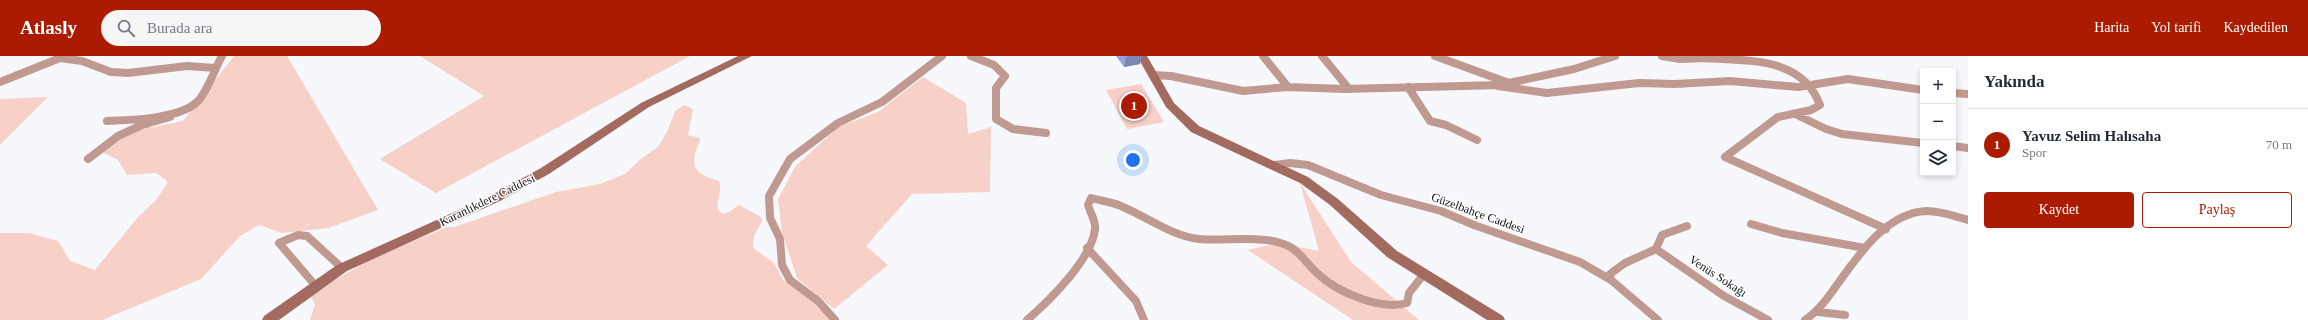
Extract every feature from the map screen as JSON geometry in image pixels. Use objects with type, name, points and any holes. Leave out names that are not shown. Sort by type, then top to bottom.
[{"type":"main road","name":"Karanlıkdere Caddesi","points":[[269,320],[342,268],[496,198],[545,170],[646,104],[747,56]]},
{"type":"main road","points":[[1142,56],[1170,105],[1190,125],[1207,136],[1274,165],[1317,189],[1376,242],[1498,320]]},
{"type":"street","points":[[88,159],[118,136],[142,126],[181,114],[197,102],[222,56]]},
{"type":"street","points":[[835,320],[818,301],[790,280],[782,265],[780,239],[770,218],[769,196],[790,159],[838,123],[882,102],[942,56]]},
{"type":"street","points":[[971,56],[994,64],[1000,68],[1005,76],[996,88],[996,119],[1001,125],[1020,131],[1046,133]]},
{"type":"street","points":[[1263,56],[1288,87]]},
{"type":"street","points":[[1322,56],[1349,89]]},
{"type":"street","points":[[1435,56],[1491,78],[1509,83]]},
{"type":"street","points":[[1498,86],[1574,69],[1615,56]]},
{"type":"street","points":[[1662,56],[1680,59],[1717,56]]},
{"type":"street","points":[[0,82],[60,58],[82,61],[111,72],[128,73],[187,66],[216,68]]},
{"type":"street","points":[[1704,58],[1759,64],[1791,70],[1809,86],[1818,99],[1820,105],[1811,110],[1778,117],[1725,157],[1773,180],[1886,229]]},
{"type":"street","points":[[1153,75],[1171,76],[1242,91],[1288,87],[1349,89],[1498,86],[1547,93],[1639,83],[1676,84],[1715,81],[1809,86],[1834,80],[1848,80],[1920,90]]},
{"type":"street","points":[[1408,87],[1430,121],[1446,125],[1477,140]]},
{"type":"street","points":[[1956,93],[1968,94]]},
{"type":"street","points":[[107,121],[133,120],[151,117],[181,109],[197,102]]},
{"type":"street","points":[[1795,114],[1826,129],[1842,134],[1920,143]]},
{"type":"street","points":[[1956,146],[1968,148]]},
{"type":"street","name":"Güzelbahçe Caddesi","points":[[1274,165],[1290,163],[1308,166],[1381,195],[1442,211],[1474,225],[1580,262],[1611,280],[1658,320]]},
{"type":"street","points":[[1027,320],[1049,301],[1087,248],[1095,228],[1088,204],[1091,198],[1122,206],[1176,232],[1198,240],[1232,238],[1277,242],[1292,248],[1319,275],[1341,290],[1377,303],[1397,306],[1407,303],[1409,293],[1424,274]]},
{"type":"street","points":[[1805,320],[1818,312],[1865,248],[1886,229],[1912,213],[1921,211],[1941,212],[1968,220]]},
{"type":"street","points":[[1751,224],[1782,233],[1865,248]]},
{"type":"street","points":[[1611,280],[1610,274],[1625,263],[1656,249],[1662,235],[1687,226]]},
{"type":"street","points":[[315,286],[279,243],[298,235],[307,236],[342,268]]},
{"type":"street","points":[[1087,248],[1136,301],[1144,320]]},
{"type":"street","name":"Venüs Sokağı","points":[[1656,249],[1724,296],[1768,320]]},
{"type":"street","points":[[1818,312],[1845,314]]},
{"type":"shaded area","points":[[234,56],[287,56],[378,210],[328,228],[282,233],[259,225],[240,236],[201,279],[102,320],[0,320],[0,233],[29,233],[58,241],[70,261],[95,270],[138,217],[156,200],[168,182],[156,173],[127,175],[118,160],[100,151],[115,133],[142,126],[153,127],[183,121]]},
{"type":"shaded area","points":[[420,56],[690,56],[436,193],[380,159],[484,96]]},
{"type":"shaded area","points":[[923,77],[966,103],[968,134],[991,127],[990,192],[912,194],[866,246],[888,265],[834,309],[797,278],[782,232],[778,199],[795,167],[838,127],[878,112]]},
{"type":"shaded area","points":[[1141,84],[1164,122],[1127,129],[1106,90]]},
{"type":"shaded area","points":[[48,97],[0,145],[0,99]]},
{"type":"shaded area","points":[[684,105],[693,109],[688,135],[700,138],[695,154],[695,165],[700,173],[719,181],[720,184],[718,210],[723,214],[739,205],[761,217],[762,221],[754,236],[753,248],[774,263],[783,280],[804,294],[831,320],[310,320],[315,304],[310,295],[371,259],[447,227],[454,227],[556,192],[600,184],[625,174],[642,158],[658,147],[668,130],[675,111]]},
{"type":"shaded area","points":[[1300,183],[1351,262],[1419,320],[1353,320],[1248,250],[1279,243],[1319,251]]},
{"type":"place","name":"Yavuz Selim Halısaha","points":[[1134,106]]}]
